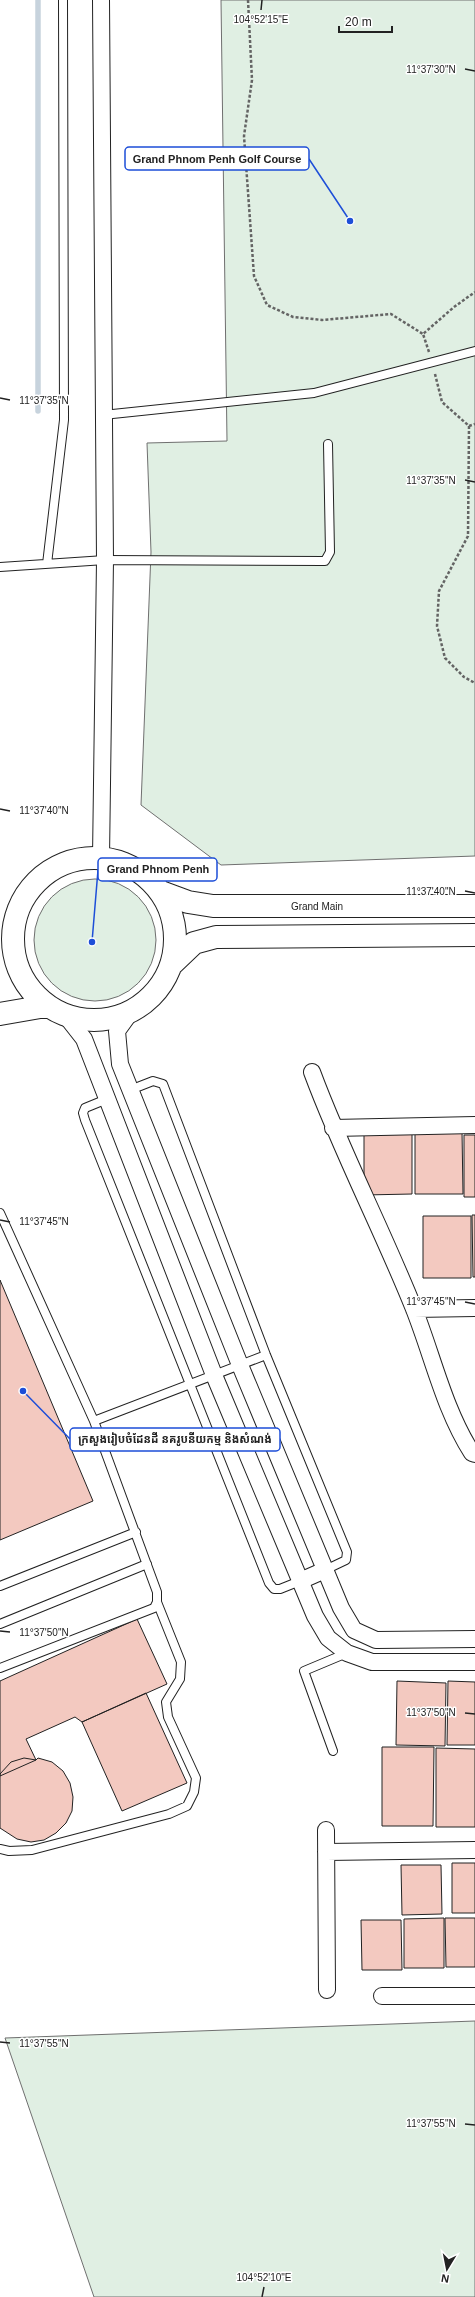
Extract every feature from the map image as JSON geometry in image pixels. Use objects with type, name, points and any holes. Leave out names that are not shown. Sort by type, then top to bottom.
[{"type":"street","points":[[101,0],[104,560],[101,858]]},
{"type":"street","points":[[173,963],[176,935],[172,912],[161,892],[144,875],[124,863],[101,858],[72,861],[54,868],[36,882],[21,901],[6,947],[29,989],[46,1006],[66,1016],[92,1021],[115,1019],[140,1008],[160,989],[173,963],[194,943],[216,937],[475,935]]},
{"type":"street","name":"Grand Main","points":[[161,892],[188,902],[213,906],[475,906]]},
{"type":"street","points":[[0,1014],[46,1006]]},
{"type":"street","points":[[130,1013],[117,1031],[117,1046],[120,1064],[240,1365],[341,1608],[354,1630],[376,1640],[475,1640]]},
{"type":"street","points":[[66,1016],[84,1039],[214,1375],[315,1616],[328,1638],[347,1653],[372,1662],[475,1662]]},
{"type":"street","points":[[312,1072],[333,1128],[414,1309],[458,1431],[472,1453],[475,1454]]},
{"type":"street","points":[[333,1128],[475,1125]]},
{"type":"street","points":[[414,1309],[475,1308]]},
{"type":"street","points":[[300,1581],[325,1570]]},
{"type":"street","points":[[347,1653],[361,1634]]},
{"type":"street","points":[[326,1830],[327,1990]]},
{"type":"street","points":[[326,1852],[475,1850]]},
{"type":"street","points":[[382,1996],[475,1996]]},
{"type":"lane","points":[[47,564],[64,420],[63,0]]},
{"type":"lane","points":[[103,415],[314,393],[475,351]]},
{"type":"lane","points":[[0,567],[104,560],[325,561],[330,552],[328,444]]},
{"type":"lane","points":[[130,1090],[153,1081],[163,1084],[266,1355],[347,1552],[346,1560],[341,1564],[325,1570]]},
{"type":"lane","points":[[107,1099],[85,1108],[83,1113],[85,1120],[269,1583],[274,1589],[280,1589],[300,1581]]},
{"type":"lane","points":[[0,1213],[94,1421],[157,1592],[157,1602],[181,1662],[180,1679],[166,1702],[168,1717],[196,1778],[194,1792],[187,1806],[169,1814],[32,1850],[9,1851],[0,1849]]},
{"type":"lane","points":[[94,1421],[266,1355]]},
{"type":"lane","points":[[0,1586],[136,1532]]},
{"type":"lane","points":[[0,1624],[147,1564]]},
{"type":"lane","points":[[0,1668],[154,1608],[157,1602]]},
{"type":"lane","points":[[333,1752],[304,1671],[347,1653]]},
{"type":"path","points":[[248,0],[252,80],[244,136],[254,276],[267,305],[293,317],[322,320],[390,314],[423,334]]},
{"type":"path","points":[[475,424],[469,426],[468,536],[439,591],[437,626],[445,658],[464,677],[475,682]]},
{"type":"green space","points":[[221,0],[475,0],[475,856],[221,865],[141,805],[151,552],[147,443],[227,441]]},
{"type":"green space","points":[[95,879],[107,880],[118,884],[129,889],[138,897],[146,906],[151,917],[155,928],[155,952],[151,963],[146,974],[138,983],[129,991],[118,996],[107,1000],[95,1001],[83,1000],[72,996],[61,991],[52,983],[44,974],[39,963],[35,952],[34,940],[35,928],[39,917],[44,906],[52,897],[61,889],[72,884],[83,880]]},
{"type":"green space","points":[[475,2021],[475,2297],[94,2297],[5,2038]]},
{"type":"building","points":[[415,1132],[462,1132],[463,1194],[415,1194]]},
{"type":"building","points":[[364,1133],[412,1133],[412,1194],[364,1195]]},
{"type":"building","points":[[464,1135],[475,1135],[475,1197],[464,1197]]},
{"type":"building","points":[[472,1215],[475,1215],[475,1277],[473,1277]]},
{"type":"building","points":[[423,1216],[471,1216],[471,1278],[423,1278]]},
{"type":"building","points":[[0,1280],[93,1501],[0,1540]]},
{"type":"building","points":[[137,1619],[167,1684],[82,1722],[75,1717],[26,1739],[36,1760],[0,1776],[0,1681]]},
{"type":"building","points":[[397,1681],[446,1683],[445,1746],[396,1745]]},
{"type":"building","points":[[448,1681],[475,1682],[475,1745],[447,1745]]},
{"type":"building","points":[[146,1693],[187,1783],[122,1811],[82,1722]]},
{"type":"building","points":[[382,1747],[434,1747],[433,1826],[382,1826]]},
{"type":"building","points":[[436,1748],[475,1749],[475,1827],[436,1827]]},
{"type":"building","points":[[24,1758],[36,1760],[38,1758],[52,1762],[63,1771],[70,1783],[73,1797],[72,1811],[66,1823],[56,1833],[44,1840],[31,1842],[17,1839],[0,1828],[0,1774],[11,1762]]},
{"type":"building","points":[[452,1863],[475,1863],[475,1913],[452,1913]]},
{"type":"building","points":[[401,1865],[441,1865],[442,1914],[402,1915]]},
{"type":"building","points":[[444,1918],[444,1968],[404,1968],[404,1919]]},
{"type":"building","points":[[445,1918],[475,1918],[475,1967],[446,1967]]},
{"type":"building","points":[[361,1920],[401,1920],[402,1970],[362,1970]]},
{"type":"waterway","points":[[38,0],[38,411]]},
{"type":"place","name":"Grand Phnom Penh Golf Course","points":[[350,221]]},
{"type":"place","name":"Grand Phnom Penh","points":[[92,942]]},
{"type":"place","name":"ក្រសួងរៀបចំដែនដី នគរូបនីយកម្ម និងសំណង់","points":[[23,1391]]}]
